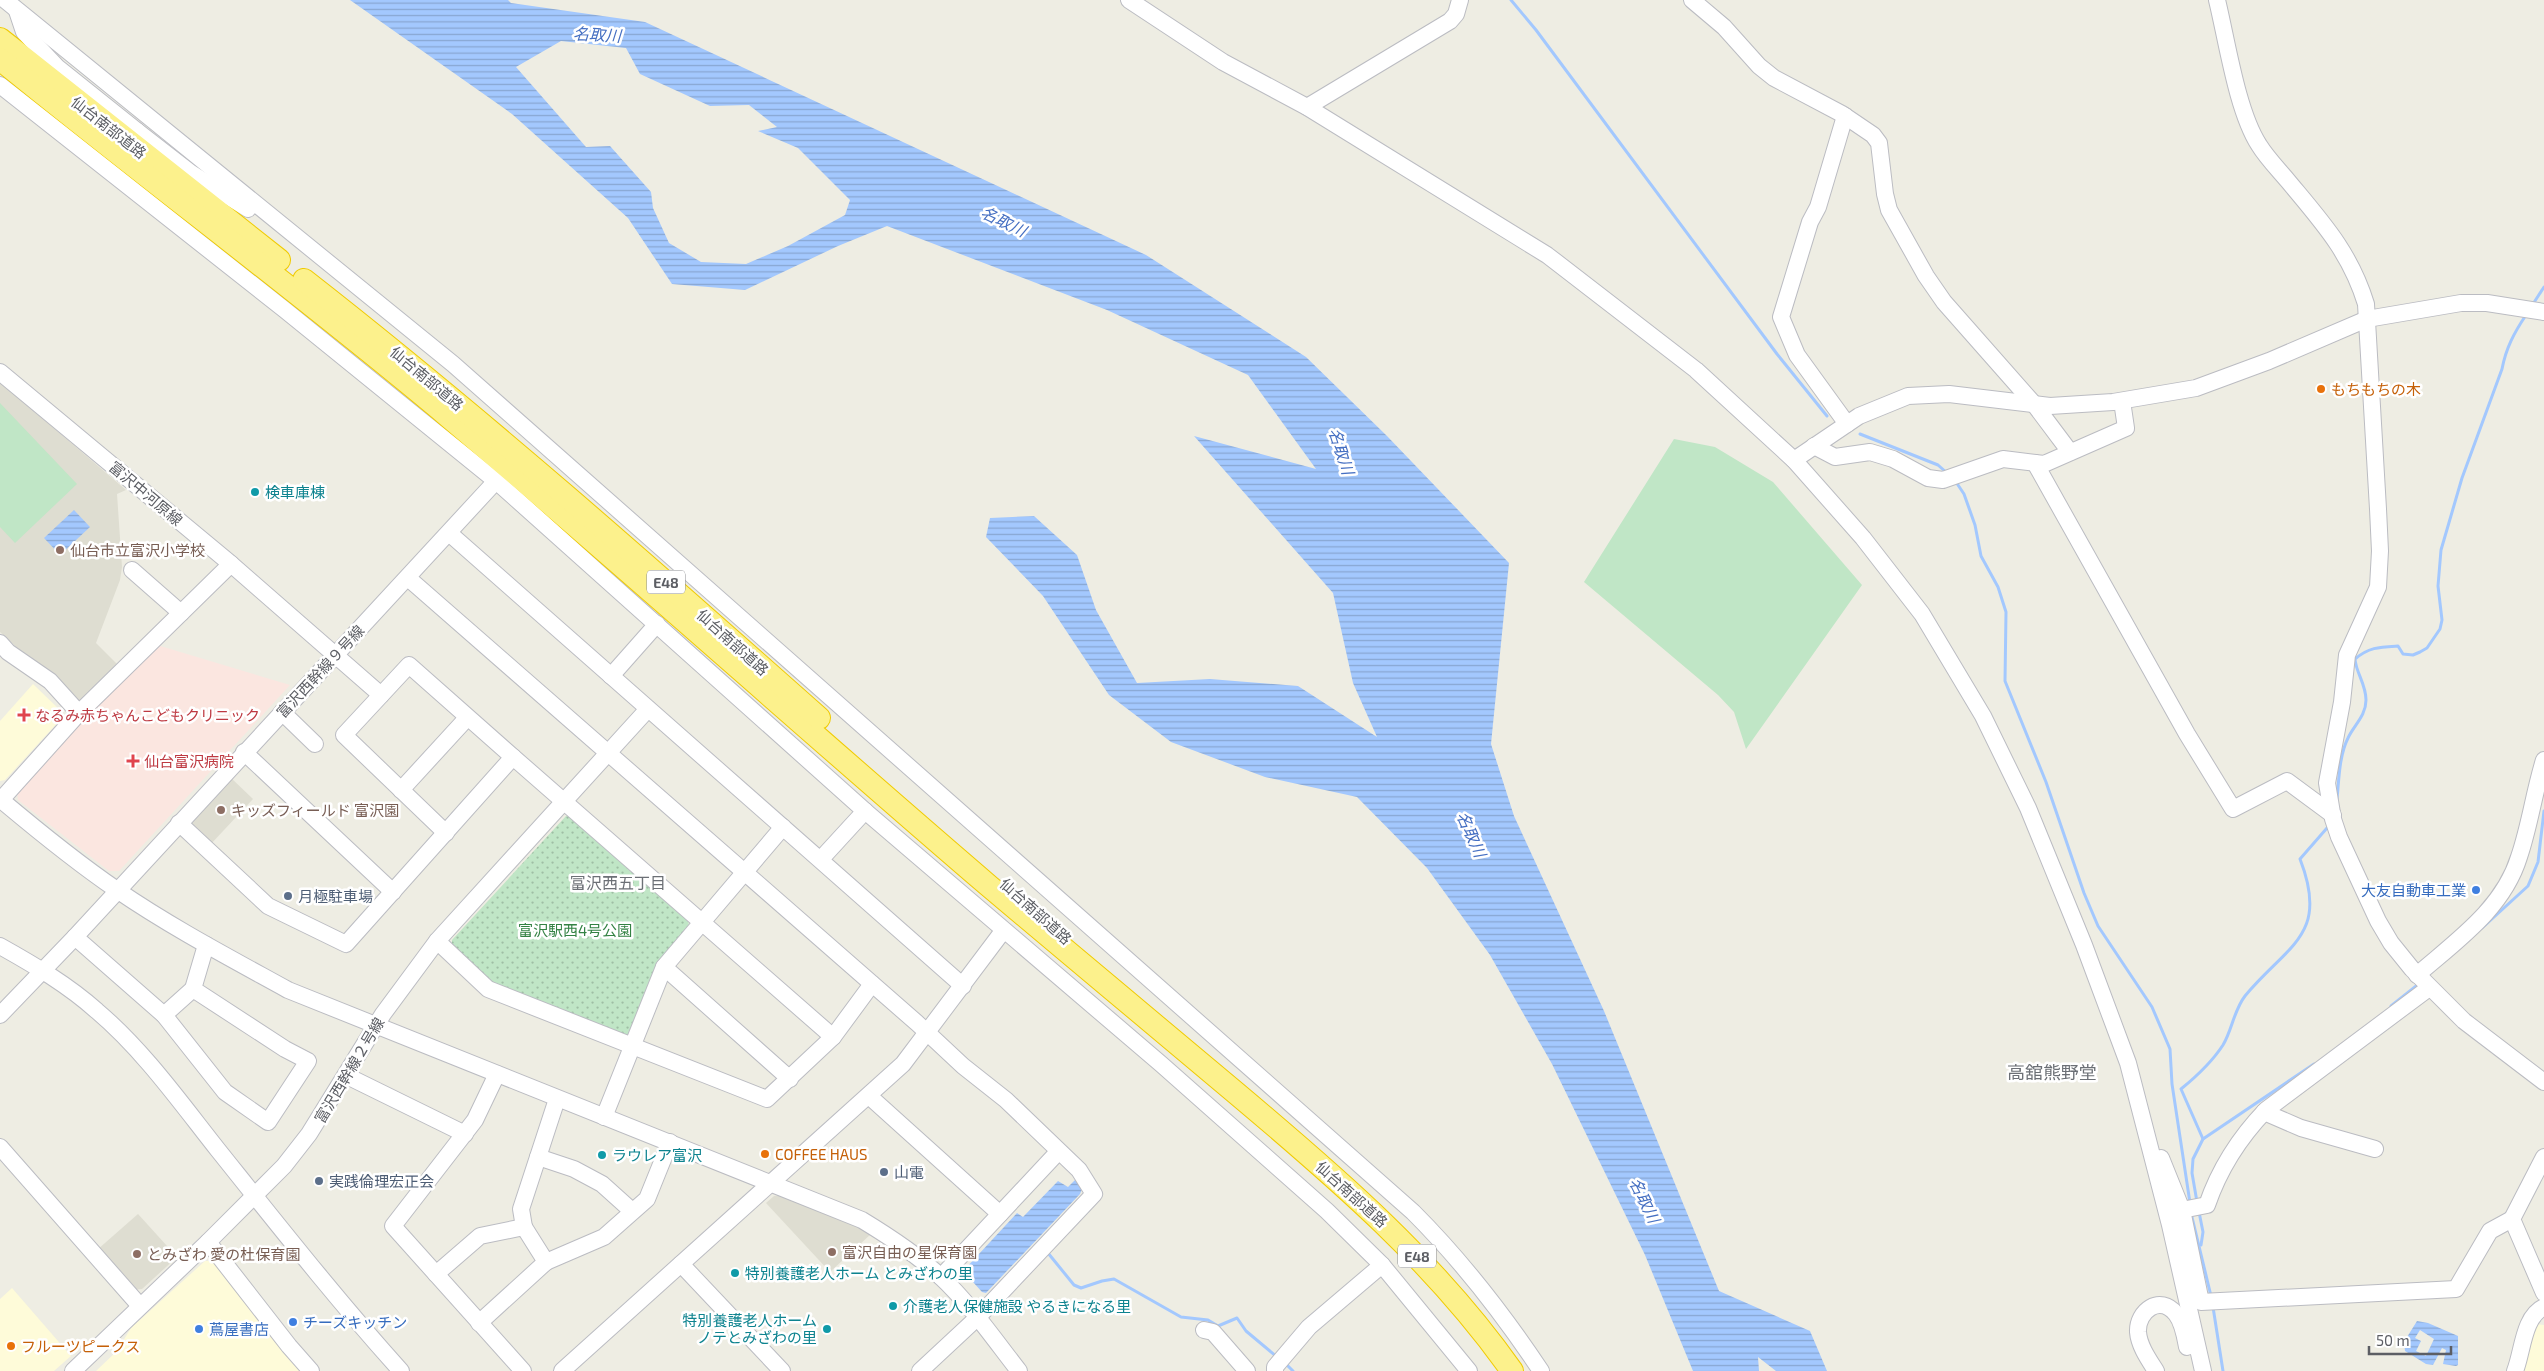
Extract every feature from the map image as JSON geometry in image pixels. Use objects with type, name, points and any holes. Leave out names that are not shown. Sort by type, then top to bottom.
[{"type":"highway","name":"仙台南部道路","points":[[0,39],[401,356],[666,582],[1206,1060],[1393,1230],[1450,1292],[1512,1371]]},
{"type":"highway","name":"仙台南部道路","points":[[0,59],[450,418],[989,886],[1308,1154]]},
{"type":"street","points":[[1129,0],[1223,62],[1307,107],[1547,255],[1696,370],[1794,460],[1863,538],[1922,614],[1983,716],[2028,808],[2084,945],[2128,1062],[2150,1143],[2204,1371]]},
{"type":"street","points":[[1307,107],[1450,20],[1456,14],[1460,0]]},
{"type":"street","points":[[1692,0],[1724,27],[1759,66],[1774,78],[1864,127],[1879,143],[1883,184],[1889,210],[1926,276],[1944,302],[2034,404],[2070,452]]},
{"type":"street","points":[[2216,0],[2248,124],[2259,145],[2328,230],[2349,260],[2359,280],[2366,304],[2380,551],[2378,588],[2347,655],[2342,702],[2327,783],[2339,837],[2378,921],[2391,943],[2423,981],[2492,1044],[2544,1082]]},
{"type":"street","points":[[11,5],[24,32],[58,67],[135,133],[242,206],[257,214],[268,212]]},
{"type":"street","points":[[11,5],[453,364],[1413,1212],[1464,1267],[1491,1300],[1541,1371]]},
{"type":"street","points":[[0,85],[109,165],[496,481],[865,811],[1176,1077],[1327,1211],[1382,1265],[1469,1371]]},
{"type":"street","points":[[1846,116],[1818,207],[1810,222],[1781,317],[1797,355],[1846,424]]},
{"type":"street","points":[[1794,460],[1846,424],[1880,406],[1908,396],[1949,394],[2050,406],[2122,401],[2196,388],[2269,361],[2367,318],[2461,303],[2487,303],[2540,312]]},
{"type":"street","name":"富沢中河原線","points":[[0,372],[231,564],[381,695]]},
{"type":"street","points":[[1814,446],[1835,457],[1870,452],[1893,459],[1928,478],[1943,480],[2003,459],[2044,464],[2126,428],[2122,401]]},
{"type":"street","points":[[2035,463],[2187,734],[2233,809],[2287,781],[2333,815]]},
{"type":"street","name":"富沢西幹線９号線","points":[[0,1015],[43,971],[496,481]]},
{"type":"street","points":[[449,533],[963,986]]},
{"type":"street","points":[[231,564],[79,713],[0,800],[117,890],[206,945],[288,990],[862,1220],[915,1254],[941,1277],[977,1318],[1019,1371]]},
{"type":"street","points":[[132,570],[181,613]]},
{"type":"street","points":[[408,578],[927,1032],[963,1066],[1006,1100],[1058,1152],[1079,1170],[1094,1194],[977,1318],[920,1371]]},
{"type":"street","points":[[611,676],[657,624]]},
{"type":"street","points":[[0,643],[8,652],[50,681],[79,713]]},
{"type":"street","points":[[446,833],[344,735],[409,665],[833,1037]]},
{"type":"street","name":"富沢西幹線２号線","points":[[73,1371],[255,1196],[310,1134],[376,1026],[437,941],[648,708]]},
{"type":"street","points":[[282,712],[315,744]]},
{"type":"street","points":[[402,790],[468,718]]},
{"type":"street","points":[[244,752],[393,892]]},
{"type":"street","points":[[179,823],[268,906],[346,944],[513,757]]},
{"type":"street","points":[[2182,1210],[2207,1206],[2220,1174],[2248,1130],[2264,1112],[2423,981],[2482,919],[2510,878],[2519,859],[2544,760]]},
{"type":"street","points":[[821,859],[865,811]]},
{"type":"street","points":[[604,1117],[664,967],[783,827]]},
{"type":"street","points":[[562,1371],[903,1064],[1003,931]]},
{"type":"street","points":[[75,936],[164,1015],[225,1092],[268,1122],[308,1061],[284,1050],[193,989]]},
{"type":"street","points":[[437,941],[488,989],[767,1099],[833,1037],[872,984]]},
{"type":"street","points":[[164,1015],[193,989],[206,945]]},
{"type":"street","points":[[0,946],[43,971],[96,1010],[126,1038],[162,1078],[329,1288],[401,1371]]},
{"type":"street","points":[[664,967],[790,1078]]},
{"type":"street","points":[[497,1074],[475,1120],[393,1226],[523,1371]]},
{"type":"street","points":[[347,1076],[465,1134]]},
{"type":"street","points":[[869,1096],[1000,1214]]},
{"type":"street","points":[[546,1262],[524,1228],[521,1209],[557,1099]]},
{"type":"street","points":[[2264,1112],[2302,1128],[2375,1149]]},
{"type":"street","points":[[479,1323],[546,1262],[604,1237],[647,1199],[670,1142]]},
{"type":"street","points":[[2150,1143],[2165,1163],[2182,1210],[2208,1301],[2204,1371]]},
{"type":"street","points":[[0,1147],[140,1306]]},
{"type":"street","points":[[941,1277],[1058,1152]]},
{"type":"street","points":[[538,1157],[574,1170],[602,1184],[632,1211]]},
{"type":"street","points":[[2208,1301],[2409,1293],[2456,1289],[2490,1231],[2512,1219],[2544,1157]]},
{"type":"street","points":[[2512,1219],[2544,1293]]},
{"type":"street","points":[[436,1274],[480,1236],[524,1228]]},
{"type":"street","points":[[208,1242],[288,1346],[311,1371]]},
{"type":"street","points":[[681,1264],[782,1371]]},
{"type":"street","points":[[1275,1371],[1275,1367],[1309,1327],[1382,1265]]},
{"type":"street","points":[[2156,1371],[2138,1334],[2141,1315],[2153,1305],[2169,1308],[2179,1318],[2192,1371]]},
{"type":"street","points":[[2515,1371],[2530,1319],[2537,1310],[2544,1307]]},
{"type":"street","points":[[1204,1330],[1213,1332],[1222,1350],[1247,1371]]},
{"type":"shaded area","name":"仙台市立富沢小学校","points":[[0,382],[126,490],[117,494],[122,567],[120,580],[96,643],[118,665],[84,700],[74,700],[0,632]]},
{"type":"shaded area","name":"仙台富沢病院","points":[[157,645],[290,685],[119,871],[109,871],[18,800],[17,792],[84,719]]},
{"type":"shaded area","points":[[33,684],[60,710],[61,719],[5,780],[0,781],[0,721]]},
{"type":"shaded area","name":"キッズフィールド 富沢園","points":[[230,777],[253,799],[209,846],[189,821]]},
{"type":"shaded area","name":"富沢自由の星保育園","points":[[784,1195],[872,1233],[830,1272],[766,1203],[774,1196]]},
{"type":"shaded area","name":"とみざわ 愛の杜保育園","points":[[138,1214],[177,1257],[142,1289],[132,1290],[97,1250]]},
{"type":"shaded area","points":[[205,1261],[212,1261],[302,1371],[96,1371],[117,1351],[131,1328]]},
{"type":"shaded area","points":[[12,1288],[71,1356],[54,1371],[0,1371],[0,1299]]},
{"type":"shaded area","points":[[2535,1324],[2544,1325],[2544,1371],[2521,1371]]},
{"type":"green space","points":[[0,403],[77,484],[15,543],[0,527]]},
{"type":"green space","points":[[1674,439],[1715,447],[1773,482],[1862,585],[1746,749],[1734,712],[1718,695],[1584,582]]},
{"type":"green space","name":"富沢駅西4号公園","points":[[566,816],[573,817],[688,918],[689,927],[630,1036],[621,1039],[491,986],[452,949],[452,940]]},
{"type":"water","name":"名取川","points":[[350,0],[508,0],[511,3],[645,22],[1146,255],[1306,357],[1387,436],[1509,563],[1491,744],[1514,816],[1604,1011],[1719,1291],[1810,1331],[1827,1371],[1776,1371],[1758,1357],[1759,1371],[1693,1371],[1645,1255],[1552,1064],[1490,955],[1427,868],[1357,797],[1265,777],[1171,742],[1109,695],[1043,596],[986,537],[990,518],[1034,516],[1077,555],[1096,610],[1137,683],[1210,679],[1298,686],[1377,737],[1353,683],[1333,593],[1194,436],[1316,469],[1248,375],[1107,310],[887,226],[838,246],[745,290],[672,284],[628,218],[512,114]],"holes":[[[561,41],[626,48],[640,74],[710,106],[749,105],[777,127],[758,131],[798,148],[850,200],[845,215],[788,246],[746,264],[701,262],[669,243],[653,208],[651,192],[610,146],[586,147],[516,67]]]},
{"type":"water","points":[[74,510],[90,527],[60,555],[44,538]]},
{"type":"water","points":[[1076,1179],[1082,1189],[1080,1194],[986,1293],[982,1292],[964,1272],[965,1269],[1017,1213],[1023,1217],[1058,1181],[1068,1187]]},
{"type":"water","points":[[2417,1321],[2428,1323],[2458,1336],[2458,1365],[2443,1364],[2446,1350],[2442,1348],[2433,1365],[2426,1364],[2405,1351],[2404,1342]],"holes":[[[2420,1330],[2434,1339],[2426,1356],[2416,1351],[2421,1341],[2415,1338]]]},
{"type":"waterway","points":[[1511,0],[1536,30],[1777,354],[1827,416]]},
{"type":"waterway","points":[[2533,304],[2544,287]]},
{"type":"waterway","points":[[2337,799],[2340,768],[2345,745],[2350,733],[2362,716],[2366,700],[2366,694],[2355,659],[2370,650],[2392,646],[2398,646],[2403,654],[2413,655],[2427,648],[2440,629],[2442,620],[2438,586],[2441,550],[2462,478],[2502,369],[2508,347],[2526,315]]},
{"type":"waterway","points":[[1860,434],[1938,465],[1947,473]]},
{"type":"waterway","points":[[1956,482],[1964,494],[1975,525],[1981,556],[1998,587],[2006,612],[2005,681],[2046,782],[2084,893],[2098,926],[2152,1007],[2170,1049],[2172,1084],[2190,1203]]},
{"type":"waterway","points":[[2482,928],[2528,886],[2538,862],[2544,811]]},
{"type":"waterway","points":[[2203,1139],[2181,1089],[2204,1068],[2223,1045],[2238,1007],[2245,996],[2289,951],[2300,937],[2307,923],[2310,906],[2308,885],[2300,859],[2327,828]]},
{"type":"waterway","points":[[2391,1006],[2420,983]]},
{"type":"waterway","points":[[2197,1202],[2192,1173],[2193,1159],[2203,1139],[2314,1064]]},
{"type":"waterway","points":[[2199,1212],[2203,1232],[2201,1245]]},
{"type":"waterway","points":[[2191,1213],[2211,1296]]},
{"type":"waterway","points":[[1048,1253],[1074,1285],[1081,1288],[1114,1279],[1181,1317],[1208,1320],[1218,1326],[1237,1318],[1246,1331],[1277,1357]]},
{"type":"waterway","points":[[2213,1307],[2223,1371]]},
{"type":"waterway","points":[[1285,1363],[1293,1371]]},
{"type":"place","name":"もちもちの木","points":[[2321,389]]},
{"type":"place","name":"検車庫棟","points":[[255,492]]},
{"type":"place","name":"仙台市立富沢小学校","points":[[60,550]]},
{"type":"place","name":"なるみ赤ちゃんこどもクリニック","points":[[24,715]]},
{"type":"place","name":"仙台富沢病院","points":[[133,761]]},
{"type":"place","name":"キッズフィールド 富沢園","points":[[221,810]]},
{"type":"place","name":"大友自動車工業","points":[[2476,890]]},
{"type":"place","name":"月極駐車場","points":[[288,896]]},
{"type":"place","name":"COFFEE HAUS","points":[[765,1154]]},
{"type":"place","name":"ラウレア富沢","points":[[602,1155]]},
{"type":"place","name":"山電","points":[[884,1172]]},
{"type":"place","name":"実践倫理宏正会","points":[[319,1181]]},
{"type":"place","name":"富沢自由の星保育園","points":[[832,1252]]},
{"type":"place","name":"とみざわ 愛の杜保育園","points":[[137,1254]]},
{"type":"place","name":"特別養護老人ホーム とみざわの里","points":[[735,1273]]},
{"type":"place","name":"介護老人保健施設 やるきになる里","points":[[893,1306]]},
{"type":"place","name":"チーズキッチン","points":[[293,1322]]},
{"type":"place","name":"蔦屋書店","points":[[199,1329]]},
{"type":"place","name":"特別養護老人ホーム ノテとみざわの里","points":[[827,1329]]},
{"type":"place","name":"フルーツピークス","points":[[11,1346]]},
{"type":"district","name":"富沢西五丁目","points":[[618,882]]},
{"type":"district","name":"高舘熊野堂","points":[[2052,1072]]}]
